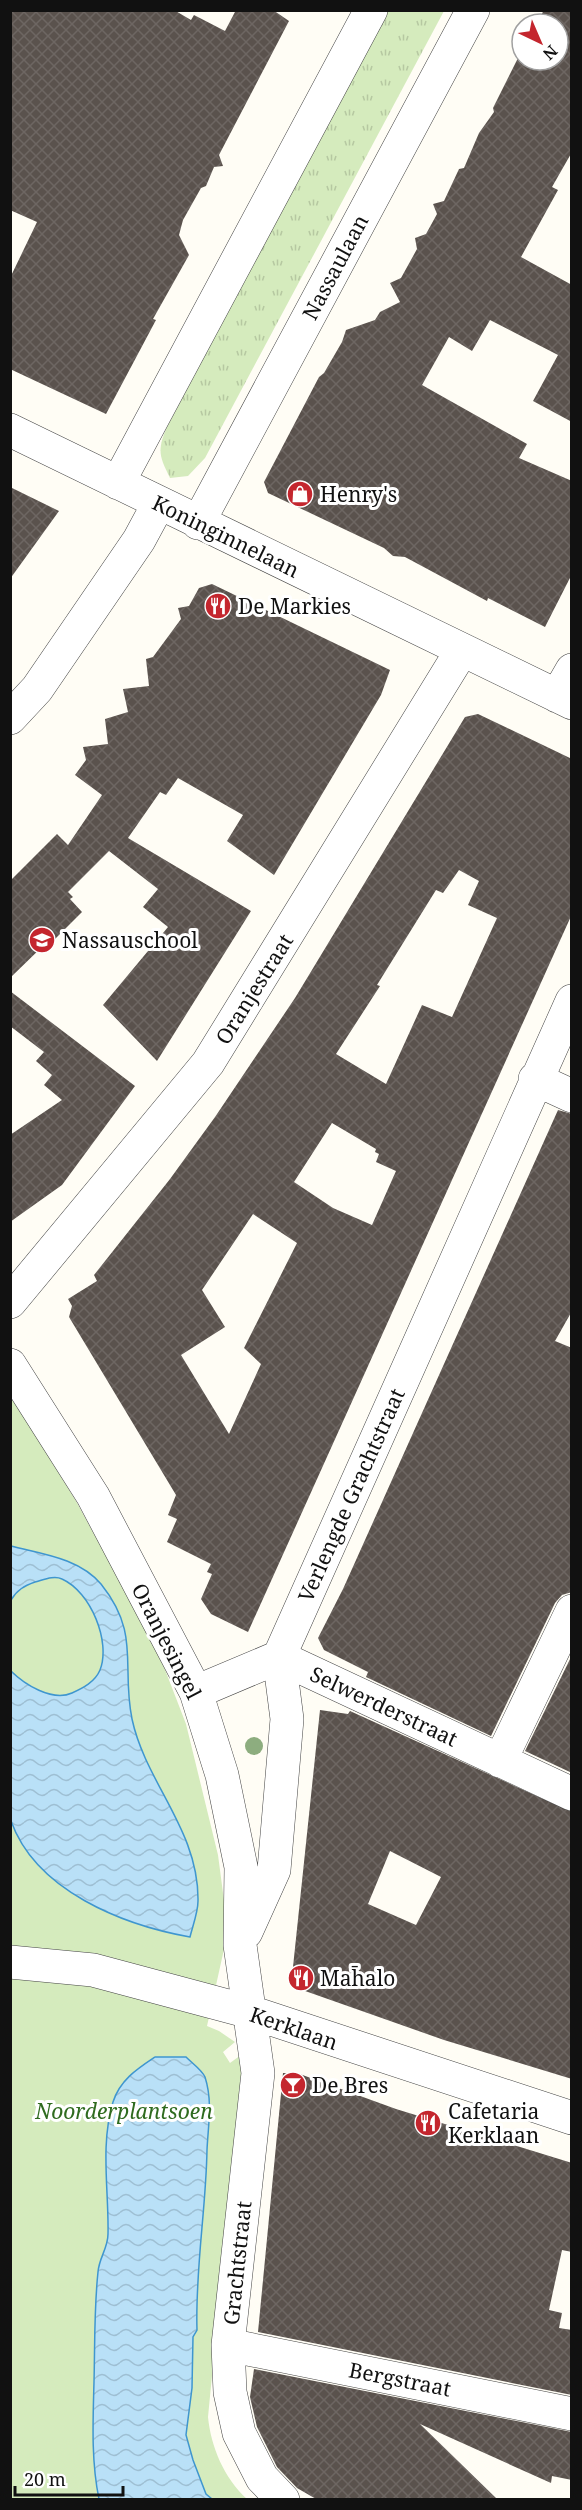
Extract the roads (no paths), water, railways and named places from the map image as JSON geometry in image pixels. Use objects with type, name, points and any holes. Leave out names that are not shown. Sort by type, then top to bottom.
[{"type":"street","points":[[118,483],[371,10]]},
{"type":"street","name":"Nassaulaan","points":[[198,523],[473,10]]},
{"type":"street","name":"Koninginnelaan","points":[[10,430],[462,650],[567,689]]},
{"type":"street","points":[[10,718],[37,688],[139,540],[159,503]]},
{"type":"street","name":"Oranjestraat","points":[[10,1302],[208,1063],[462,650]]},
{"type":"street","name":"Verlengde Grachtstraat","points":[[279,1657],[535,1079],[572,1001]]},
{"type":"street","points":[[535,1079],[572,1096]]},
{"type":"street","name":"Oranjesingel","points":[[10,1365],[93,1496],[196,1692],[222,1775],[241,1867],[240,1945]]},
{"type":"street","points":[[500,1761],[572,1611]]},
{"type":"street","points":[[196,1692],[279,1657],[287,1719],[274,1870],[240,1945],[250,2012]]},
{"type":"street","name":"Selwerderstraat","points":[[279,1657],[572,1794]]},
{"type":"street","name":"Kerklaan","points":[[10,1962],[93,1970],[250,2012],[572,2118]]},
{"type":"street","name":"Grachtstraat","points":[[250,2012],[258,2073],[228,2345],[230,2392],[239,2433],[262,2478],[283,2499]]},
{"type":"street","name":"Bergstraat","points":[[228,2345],[572,2414]]},
{"type":"water","points":[[11,1546],[59,1558],[82,1568],[101,1584],[121,1619],[127,1650],[129,1700],[139,1743],[181,1829],[196,1875],[198,1905],[190,1937],[137,1924],[85,1901],[40,1867],[23,1846],[11,1821],[9,1806],[11,1671],[23,1681],[47,1693],[64,1695],[72,1693],[95,1678],[103,1659],[103,1646],[90,1606],[72,1585],[62,1579],[45,1579],[31,1584],[18,1591],[11,1600]]},
{"type":"water","points":[[155,2057],[186,2057],[204,2074],[209,2096],[197,2330],[193,2337],[192,2388],[186,2435],[206,2494],[212,2499],[99,2499],[96,2485],[93,2440],[95,2313],[99,2267],[108,2234],[106,2151],[109,2118],[120,2087]]},
{"type":"place","name":"Henry's","points":[[300,494]]},
{"type":"place","name":"De Markies","points":[[218,606]]},
{"type":"place","name":"Nassauschool","points":[[42,940]]},
{"type":"place","name":"Mah̄alo","points":[[301,1978]]},
{"type":"place","name":"De Bres","points":[[293,2085]]},
{"type":"place","name":"Cafetaria Kerklaan","points":[[428,2123]]},
{"type":"park label","name":"Noorderplantsoen","points":[[124,2111]]}]
